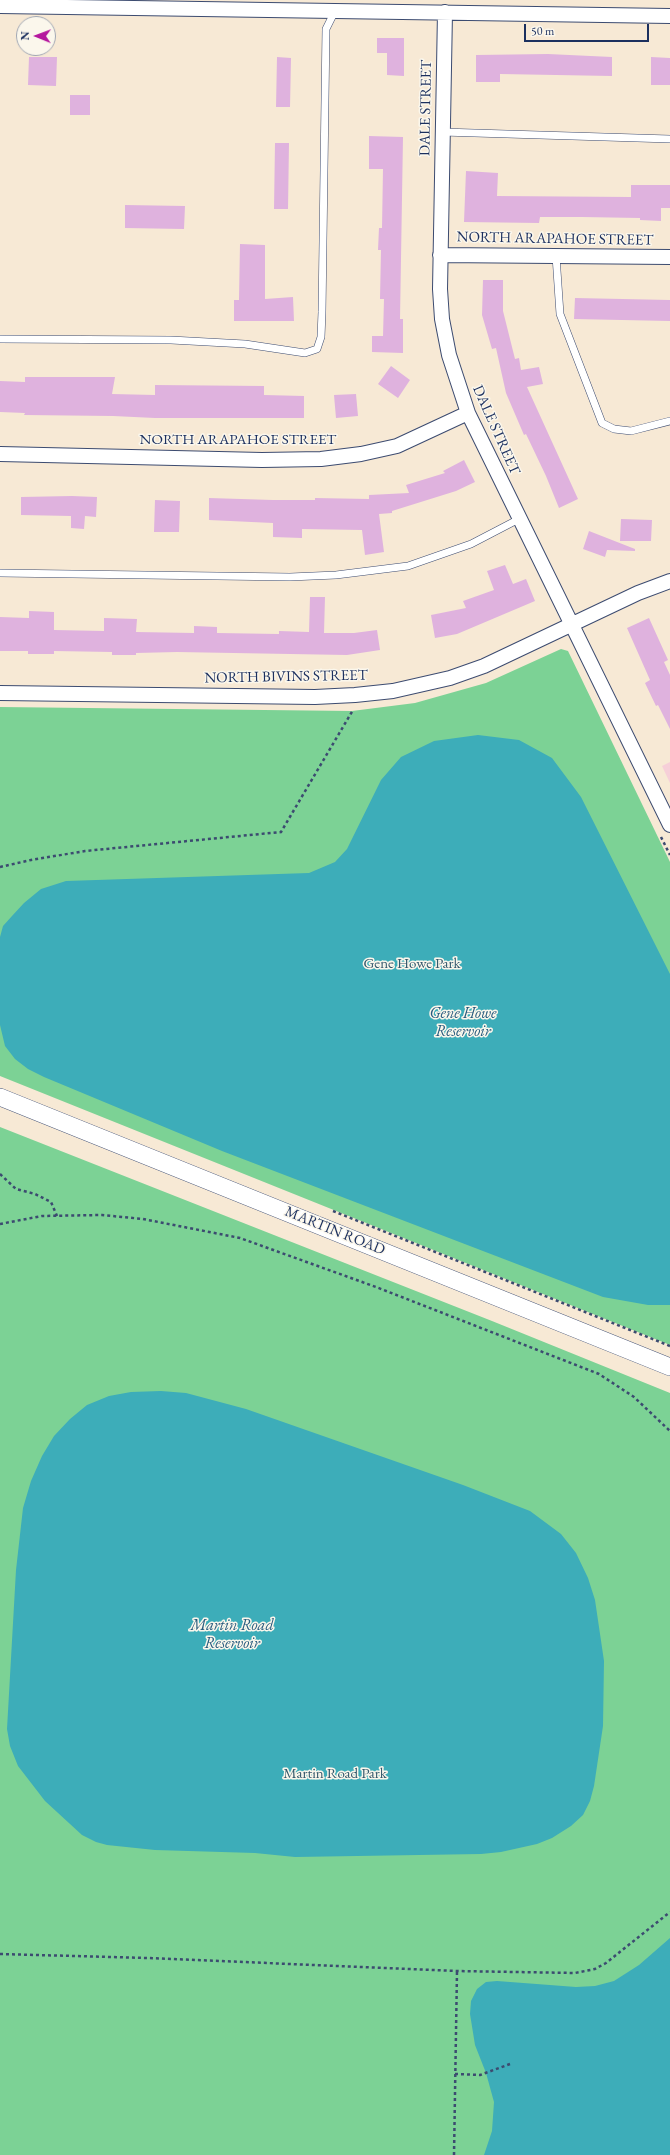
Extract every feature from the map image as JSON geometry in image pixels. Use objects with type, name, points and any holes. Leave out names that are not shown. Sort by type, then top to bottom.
[{"type":"street","points":[[0,6],[335,6],[445,12],[670,16]]},
{"type":"street","name":"DALE STREET","points":[[445,12],[440,255],[444,326],[449,354],[468,414],[571,625],[665,830]]},
{"type":"street","name":"NORTH ARAPAHOE STREET","points":[[440,255],[670,257]]},
{"type":"street","name":"NORTH ARAPAHOE STREET","points":[[0,454],[254,460],[321,459],[361,454],[397,446],[468,414]]},
{"type":"street","name":"NORTH BIVINS STREET","points":[[0,693],[315,697],[372,694],[415,687],[467,672],[571,625],[668,585]]},
{"type":"street","name":"MARTIN ROAD","points":[[0,1097],[670,1367]]},
{"type":"lane","points":[[0,339],[172,340],[245,344],[305,353],[317,349],[321,336],[322,312],[326,29],[335,6]]},
{"type":"lane","points":[[442,132],[670,139]]},
{"type":"lane","points":[[556,256],[560,314],[602,423],[614,430],[631,431],[670,421]]},
{"type":"lane","points":[[0,573],[290,577],[336,575],[408,566],[471,544],[519,519]]},
{"type":"path","points":[[0,867],[85,851],[281,832],[353,708],[346,709]]},
{"type":"path","points":[[665,830],[670,855]]},
{"type":"path","points":[[0,1174],[16,1189],[35,1194],[51,1202],[57,1216]]},
{"type":"path","points":[[0,1224],[42,1216],[102,1215],[143,1219],[240,1238],[278,1250],[599,1374],[634,1397],[670,1431]]},
{"type":"path","points":[[0,1954],[148,1958],[458,1971],[575,1973],[595,1970],[670,1912]]},
{"type":"path","points":[[454,2155],[458,1971]]},
{"type":"path","points":[[455,2074],[480,2075],[510,2064]]},
{"type":"shaded area","points":[[670,762],[670,783],[662,766]]},
{"type":"green space","name":"Gene Howe Reservoir","points":[[561,649],[568,651],[670,862],[670,1345],[0,1076],[0,707],[352,711],[415,703],[486,683]]},
{"type":"green space","name":"Martin Road Park","points":[[0,1127],[492,1321],[670,1393],[670,2155],[0,2155]]},
{"type":"water","name":"Gene Howe Reservoir","points":[[478,735],[519,740],[552,758],[581,797],[670,974],[670,1305],[648,1305],[603,1297],[222,1151],[44,1077],[28,1069],[15,1059],[5,1046],[0,1025],[0,937],[3,926],[24,903],[41,889],[66,881],[309,873],[335,862],[347,849],[381,780],[401,757],[434,741]]},
{"type":"water","name":"Martin Road Reservoir","points":[[161,1391],[186,1393],[246,1409],[463,1485],[530,1511],[561,1534],[576,1553],[588,1578],[595,1600],[604,1661],[603,1726],[594,1786],[590,1801],[583,1815],[571,1826],[552,1838],[537,1844],[501,1852],[481,1854],[295,1857],[255,1853],[155,1850],[107,1845],[96,1842],[82,1835],[45,1801],[18,1766],[10,1746],[7,1729],[16,1570],[23,1508],[31,1481],[42,1456],[54,1436],[70,1419],[87,1405],[109,1396],[131,1392]]},
{"type":"water","points":[[670,1938],[670,2155],[484,2155],[492,2131],[494,2102],[486,2073],[475,2045],[470,2014],[471,2001],[477,1989],[486,1982],[497,1981],[576,1987],[595,1986],[614,1981],[639,1965]]},
{"type":"building","points":[[377,38],[404,38],[404,76],[387,75],[387,53],[377,53]]},
{"type":"building","points":[[548,54],[612,57],[612,76],[500,74],[500,82],[476,82],[476,55]]},
{"type":"building","points":[[29,57],[57,57],[56,86],[28,85]]},
{"type":"building","points":[[277,57],[291,58],[290,107],[276,107]]},
{"type":"building","points":[[651,57],[670,58],[670,85],[651,85]]},
{"type":"building","points":[[70,95],[90,95],[90,115],[70,115]]},
{"type":"building","points":[[369,136],[403,137],[400,319],[403,319],[403,353],[372,352],[372,336],[383,336],[384,299],[380,299],[381,250],[378,250],[379,228],[382,228],[383,169],[369,169]]},
{"type":"building","points":[[275,143],[289,143],[288,209],[274,209]]},
{"type":"building","points":[[466,171],[498,173],[497,196],[631,197],[631,185],[670,185],[670,208],[661,208],[661,221],[640,220],[640,218],[540,217],[539,223],[464,222]]},
{"type":"building","points":[[125,205],[185,206],[184,229],[125,228]]},
{"type":"building","points":[[240,244],[265,245],[265,299],[293,297],[294,321],[234,321],[234,300],[239,300]]},
{"type":"building","points":[[483,280],[503,280],[503,311],[515,359],[519,358],[521,370],[539,367],[543,384],[527,387],[578,499],[559,508],[546,476],[526,434],[524,435],[506,393],[496,348],[492,349],[482,315]]},
{"type":"building","points":[[575,298],[670,300],[670,321],[574,319]]},
{"type":"building","points":[[391,366],[410,380],[398,398],[378,384]]},
{"type":"building","points":[[25,377],[115,377],[112,394],[155,395],[155,385],[264,386],[264,395],[304,396],[304,418],[155,418],[24,415],[25,413],[0,412],[0,381],[25,382]]},
{"type":"building","points":[[356,394],[358,416],[336,418],[334,395]]},
{"type":"building","points":[[464,460],[475,482],[456,491],[392,511],[392,513],[379,514],[384,552],[365,555],[362,530],[302,529],[302,538],[273,537],[273,523],[209,520],[209,498],[273,500],[315,500],[315,498],[369,499],[369,495],[409,493],[406,485],[445,473],[443,471]]},
{"type":"building","points":[[21,497],[97,497],[96,517],[85,516],[84,529],[71,528],[71,516],[21,515]]},
{"type":"building","points":[[155,500],[180,501],[179,532],[154,532]]},
{"type":"building","points":[[621,519],[652,520],[651,541],[620,541]]},
{"type":"building","points":[[589,531],[635,549],[635,551],[607,550],[605,557],[583,549]]},
{"type":"building","points":[[505,565],[513,584],[526,579],[535,601],[457,634],[435,638],[431,615],[466,608],[463,601],[494,590],[487,571]]},
{"type":"building","points":[[310,597],[325,597],[324,633],[354,633],[377,630],[380,650],[347,655],[177,652],[112,655],[112,652],[54,651],[54,654],[28,654],[28,651],[0,651],[0,617],[29,618],[29,611],[54,612],[54,630],[104,631],[104,618],[137,619],[136,632],[194,633],[194,626],[217,627],[217,633],[279,634],[279,631],[309,632]]},
{"type":"building","points":[[649,618],[668,660],[664,662],[670,675],[670,729],[658,705],[656,706],[645,683],[650,680],[627,628]]},
{"type":"park label","name":"Gene Howe Park","points":[[412,964]]}]
